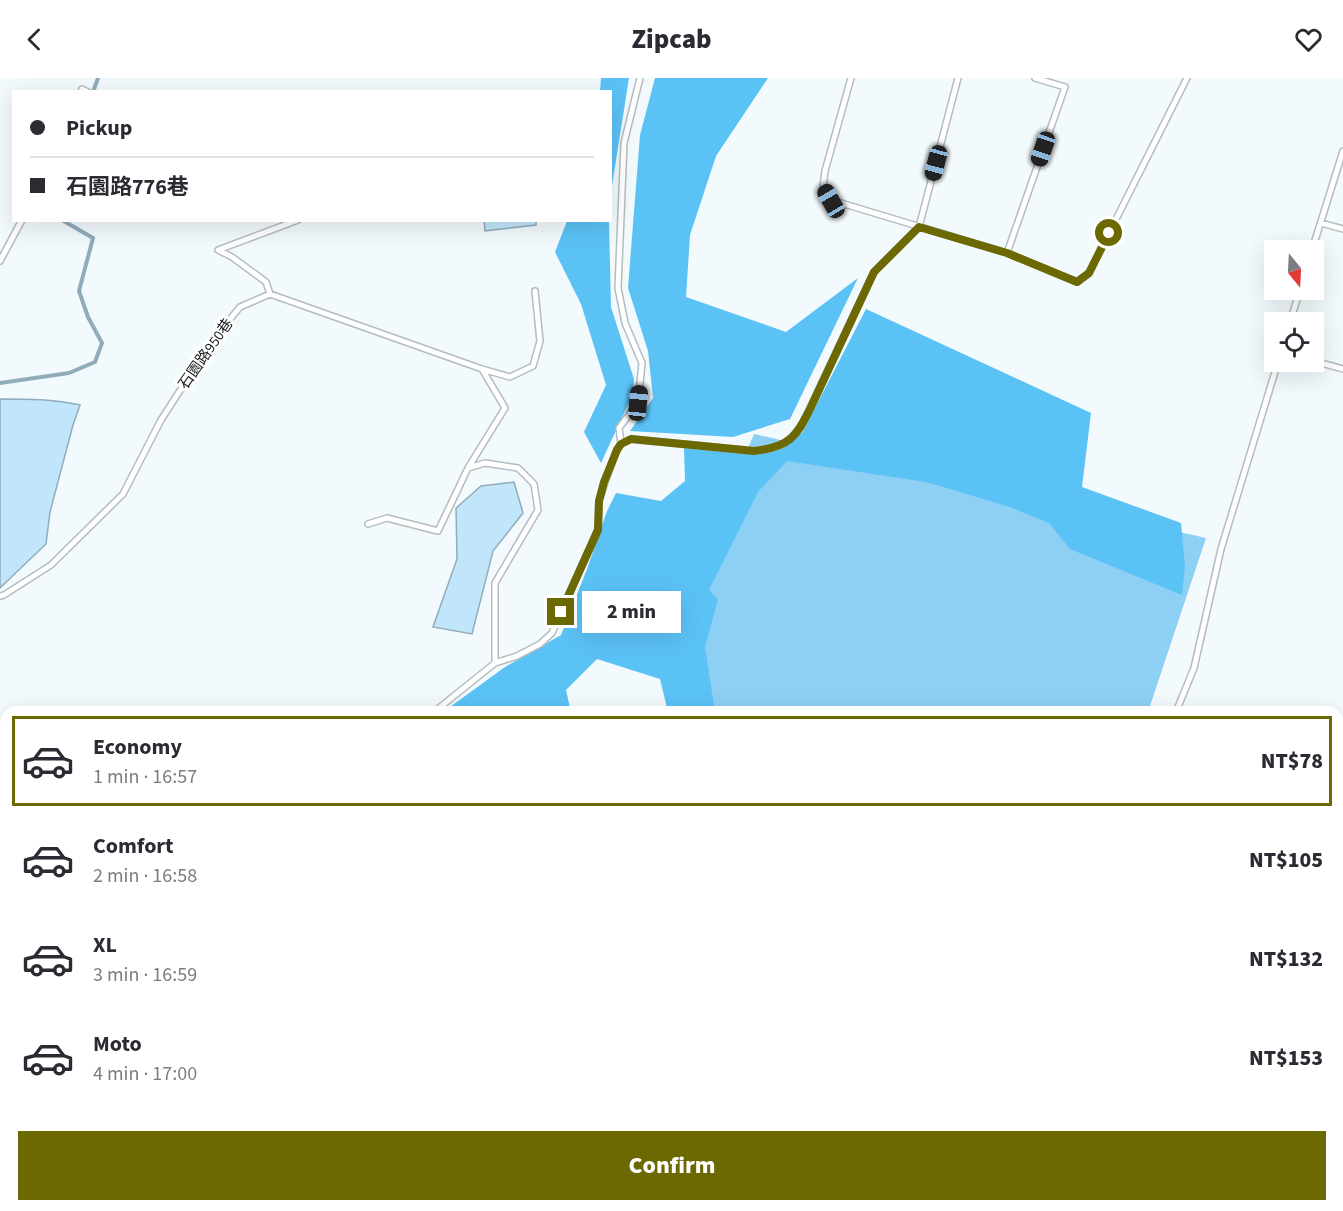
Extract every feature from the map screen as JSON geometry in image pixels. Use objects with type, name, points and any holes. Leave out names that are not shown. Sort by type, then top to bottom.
[{"type":"lane","points":[[621,444],[619,428],[638,403],[642,363],[625,323],[618,288],[624,143],[640,78]]},
{"type":"lane","points":[[851,78],[825,171],[823,187],[831,201],[1007,253],[1077,282],[1089,273],[1187,78]]},
{"type":"lane","points":[[441,706],[495,663],[517,656],[540,644],[552,633],[598,530],[599,501],[604,482],[621,444],[631,439],[754,451],[772,449],[789,441],[801,427],[874,272],[919,227],[958,78]]},
{"type":"lane","points":[[1007,253],[1065,87],[1035,78]]},
{"type":"lane","points":[[1315,240],[1343,150]]},
{"type":"lane","points":[[0,261],[21,222]]},
{"type":"lane","points":[[293,222],[218,250],[232,257],[266,282],[270,294],[510,377],[533,366],[540,341],[535,291]]},
{"type":"lane","points":[[1321,223],[1343,229]]},
{"type":"lane","name":"石園路950巷","points":[[0,596],[4,596],[51,565],[123,494],[161,420],[212,341],[240,308],[270,294]]},
{"type":"lane","points":[[1324,364],[1343,369]]},
{"type":"lane","points":[[368,524],[387,518],[438,531],[468,468],[505,408],[482,369]]},
{"type":"lane","points":[[1178,706],[1194,668],[1221,549],[1275,372]]},
{"type":"lane","points":[[468,468],[485,463],[519,468],[534,484],[537,502],[538,510],[495,583],[495,663]]},
{"type":"shaded area","points":[[601,78],[629,78],[612,186],[612,90],[600,90]]},
{"type":"shaded area","points":[[655,78],[768,78],[716,156],[690,235],[686,297],[786,332],[858,278],[790,419],[733,437],[630,431],[653,398],[648,351],[628,288],[640,135]]},
{"type":"shaded area","points":[[484,222],[536,222],[536,225],[485,231]]},
{"type":"shaded area","points":[[567,222],[609,222],[611,307],[634,379],[632,396],[601,463],[584,432],[606,385],[581,304],[555,252]]},
{"type":"shaded area","points":[[866,309],[1091,413],[1082,487],[1181,523],[1185,566],[1182,595],[1070,549],[1049,523],[1010,507],[926,482],[787,461],[758,492],[709,590],[718,599],[705,647],[714,706],[667,706],[660,679],[597,659],[566,690],[570,706],[451,706],[505,667],[561,635],[607,511],[616,493],[661,501],[685,481],[684,448],[769,453],[802,433]]},
{"type":"shaded area","points":[[0,399],[50,400],[80,405],[50,512],[46,544],[0,588]]},
{"type":"shaded area","points":[[754,434],[1206,538],[1150,706],[704,706],[677,612]]},
{"type":"shaded area","points":[[514,482],[523,513],[493,551],[472,634],[433,627],[457,559],[456,508],[481,486]]},
{"type":"waterway","points":[[94,90],[98,78]]},
{"type":"waterway","points":[[0,383],[69,373],[95,362],[102,343],[88,317],[79,291],[93,238],[65,222]]},
{"type":"route","points":[[561,612],[598,530],[599,501],[604,482],[621,444],[631,439],[754,451],[772,449],[789,441],[801,427],[874,272],[919,227],[1007,253],[1077,282],[1089,273],[1109,233]]}]
